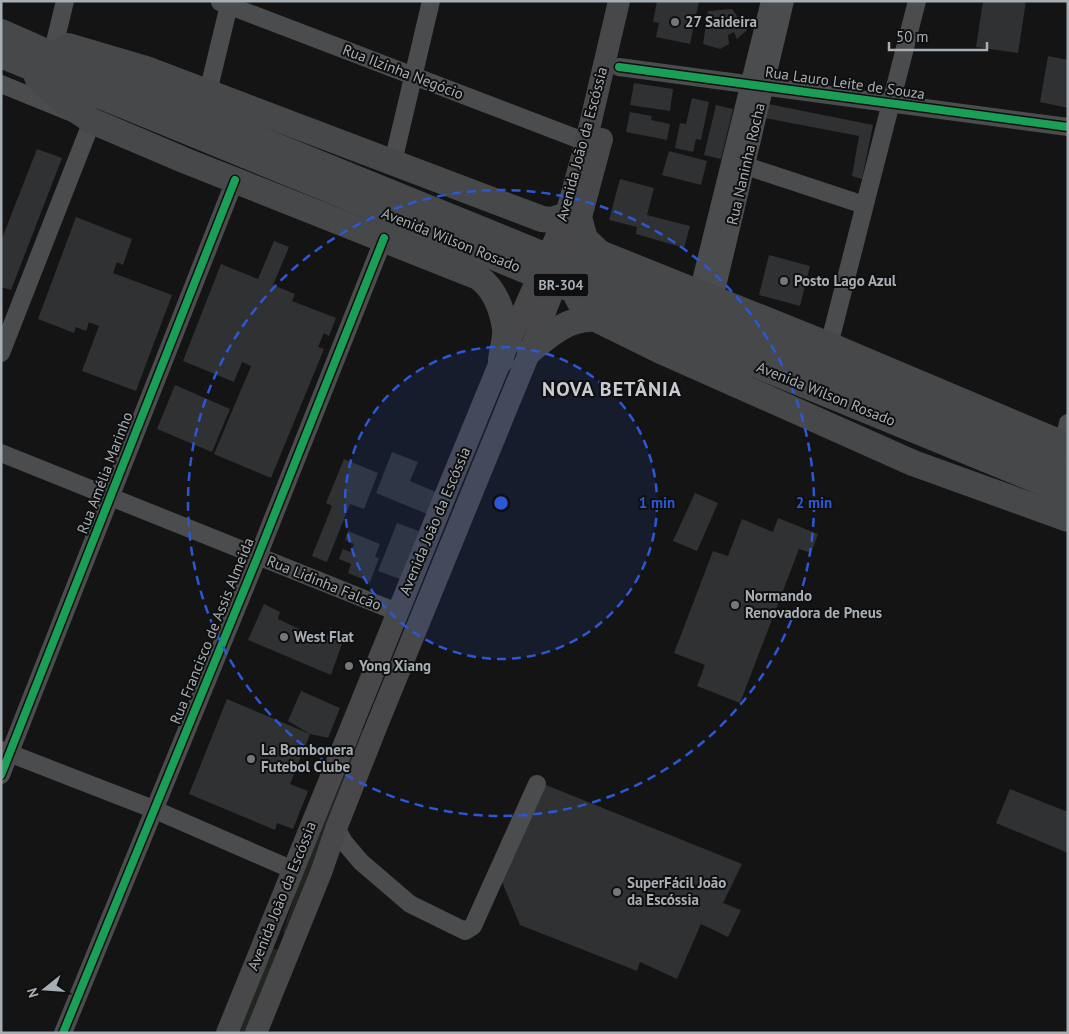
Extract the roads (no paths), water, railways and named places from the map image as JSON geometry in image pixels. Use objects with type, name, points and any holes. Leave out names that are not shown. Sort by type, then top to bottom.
[{"type":"highway","name":"Avenida Wilson Rosado","points":[[7,46],[57,59],[1066,445]]},
{"type":"highway","name":"Avenida Wilson Rosado","points":[[7,46],[57,59],[1068,493]]},
{"type":"highway","points":[[7,46],[67,104],[92,121],[478,277],[488,284],[499,302],[505,330],[501,360]]},
{"type":"highway","points":[[57,59],[146,69],[542,219],[573,218],[585,239],[600,253],[829,344],[1066,445]]},
{"type":"highway","points":[[454,267],[488,272],[500,268],[508,258],[518,226],[516,220],[511,214],[487,197]]},
{"type":"highway","points":[[600,253],[589,256],[579,272],[576,288],[580,304],[585,311],[596,319],[659,350],[913,463],[1068,519]]},
{"type":"highway","points":[[530,351],[562,327],[576,321],[596,319]]},
{"type":"main road","name":"Avenida João da Escóssia","points":[[256,1033],[377,725],[530,351],[573,218],[586,142],[618,1]]},
{"type":"main road","name":"Avenida João da Escóssia","points":[[227,1033],[381,650],[501,360],[592,182],[634,1]]},
{"type":"main road","points":[[431,593],[435,563],[454,513],[451,507],[441,506]]},
{"type":"main road","points":[[377,725],[369,722],[365,714],[365,707],[376,680],[381,650]]},
{"type":"main road","points":[[289,880],[287,906],[278,935],[282,942],[290,948]]},
{"type":"street","points":[[57,59],[65,1]]},
{"type":"street","points":[[393,162],[431,1]]},
{"type":"street","name":"Rua Naninha Rocha","points":[[706,296],[746,166],[770,1]]},
{"type":"street","name":"Rua Naninha Rocha","points":[[706,296],[757,85],[785,1]]},
{"type":"street","points":[[829,344],[917,1]]},
{"type":"street","points":[[203,90],[225,2]]},
{"type":"street","name":"Rua Ilzinha Negócio","points":[[225,2],[586,142]]},
{"type":"street","name":"Rua Lauro Leite de Souza","points":[[619,67],[1068,127]]},
{"type":"street","points":[[1,84],[92,121],[1,353]]},
{"type":"street","points":[[746,166],[864,205]]},
{"type":"street","name":"Rua Amélia Marinho","points":[[1,775],[5,752],[110,497],[235,180]]},
{"type":"street","name":"Rua Francisco de Assis Almeida","points":[[63,1033],[258,556],[384,238]]},
{"type":"street","name":"Rua Lidinha Falcão","points":[[1,453],[397,612]]},
{"type":"street","points":[[5,752],[153,810],[289,880]]},
{"type":"street","points":[[336,828],[344,842],[361,862],[410,904],[462,931],[468,930],[473,926],[537,784]]},
{"type":"street","points":[[323,865],[348,859],[361,862]]},
{"type":"place","name":"27 Saideira","points":[[675,22]]},
{"type":"place","name":"Posto Lago Azul","points":[[784,281]]},
{"type":"place","name":"Normando Renovadora de Pneus","points":[[735,605]]},
{"type":"place","name":"West Flat","points":[[284,637]]},
{"type":"place","name":"Yong Xiang","points":[[349,666]]},
{"type":"place","name":"La Bombonera Futebol Clube","points":[[251,759]]},
{"type":"place","name":"SuperFácil João da Escóssia","points":[[617,892]]},
{"type":"district","name":"NOVA BETÂNIA","points":[[612,389]]}]
